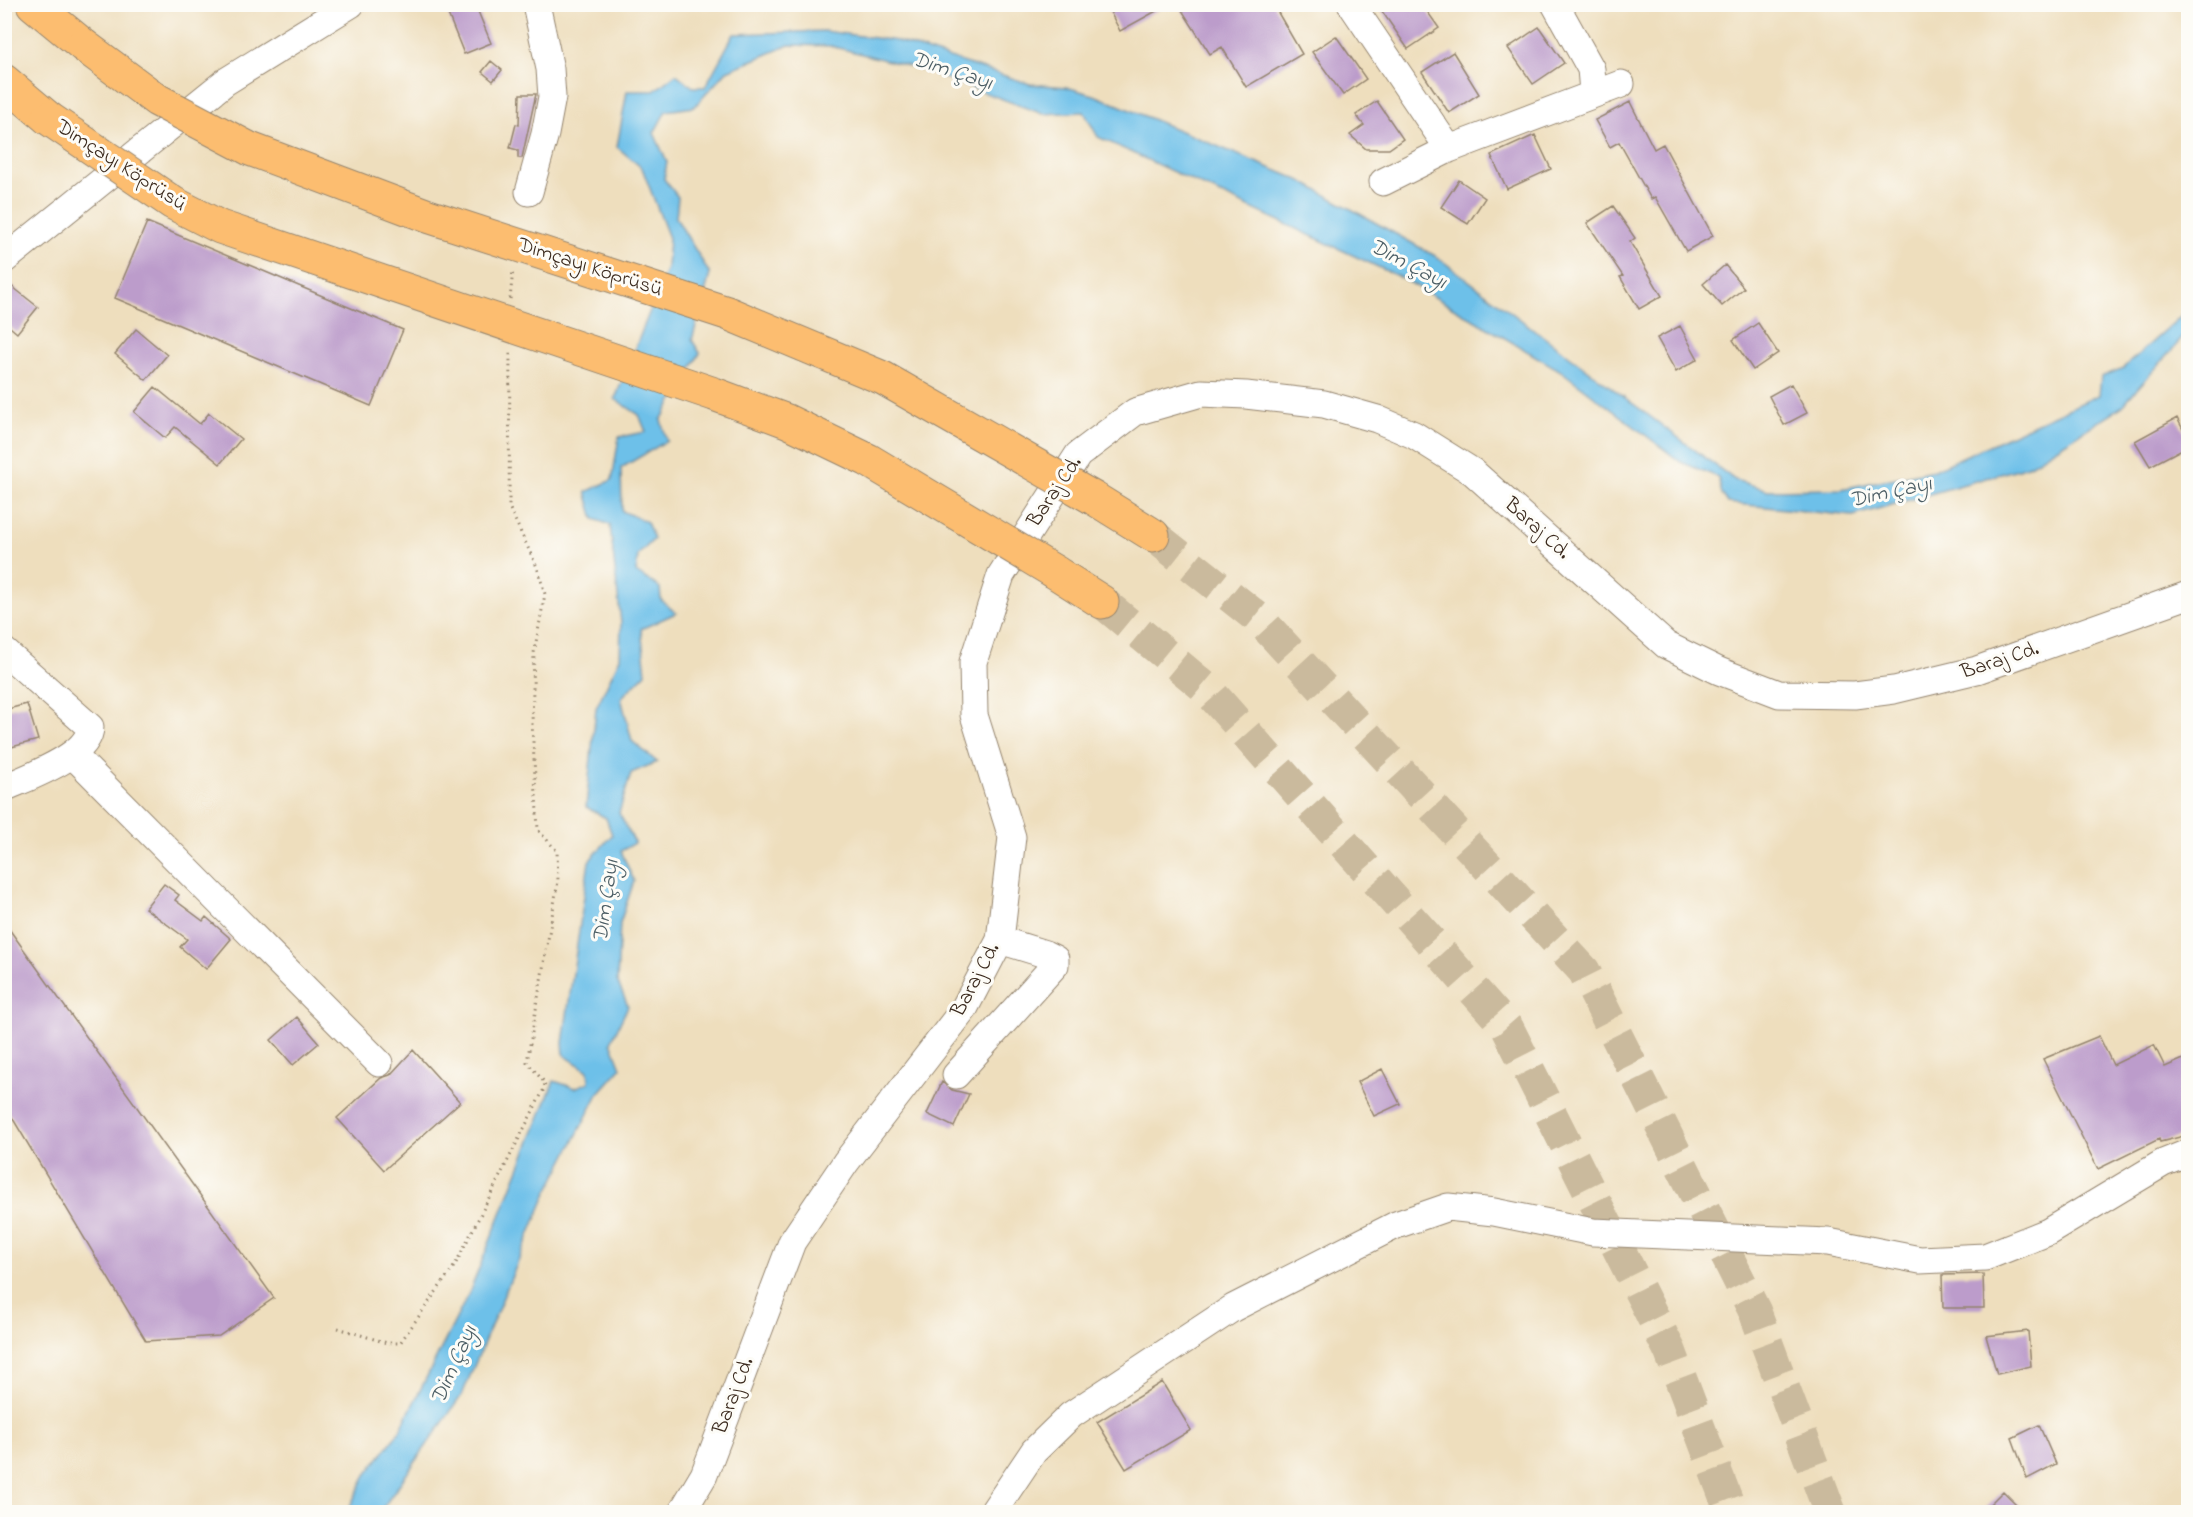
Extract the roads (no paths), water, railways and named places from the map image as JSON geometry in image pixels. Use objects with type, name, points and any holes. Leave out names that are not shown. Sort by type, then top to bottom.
[{"type":"highway","name":"Dimçayı Köprüsü","points":[[33,4],[83,45],[157,100],[250,149],[428,216],[727,313],[883,378],[1095,499],[1153,535]]},
{"type":"highway","name":"Dimçayı Köprüsü","points":[[4,81],[48,118],[147,187],[220,227],[714,394],[787,421],[868,460],[1102,602]]},
{"type":"street","points":[[4,260],[225,82],[351,4]]},
{"type":"street","points":[[529,192],[545,134],[552,97],[550,69],[536,4]]},
{"type":"street","points":[[1351,4],[1449,149]]},
{"type":"street","points":[[1555,4],[1591,69],[1593,92]]},
{"type":"street","points":[[1383,182],[1449,149],[1593,92],[1621,84]]},
{"type":"street","name":"Baraj Cd.","points":[[682,1512],[704,1475],[792,1242],[846,1162],[964,1009],[1000,940],[1012,837],[974,715],[973,662],[1001,574],[1078,454],[1135,412],[1201,393],[1246,395],[1324,404],[1377,418],[1405,430],[1473,472],[1666,645],[1719,671],[1779,694],[1855,695],[1894,690],[1967,672],[2188,595]]},
{"type":"street","points":[[4,651],[90,727],[90,732],[73,755],[4,789]]},
{"type":"street","points":[[73,755],[379,1063]]},
{"type":"street","points":[[956,1076],[1054,965],[1055,959],[1046,954],[1000,940]]},
{"type":"street","points":[[993,1512],[1034,1451],[1071,1415],[1233,1308],[1396,1225],[1448,1207],[1494,1212],[1593,1232],[1828,1242],[1920,1260],[1984,1257],[2048,1232],[2163,1163],[2188,1153]]},
{"type":"water","name":"Dim Çayı","points":[[824,31],[897,41],[1030,84],[1066,87],[1094,95],[1299,180],[1437,257],[1735,480],[1768,490],[1841,489],[1934,470],[2099,395],[2101,377],[2123,368],[2188,310],[2188,332],[2120,408],[2028,466],[1853,516],[1728,503],[1722,494],[1718,477],[1681,462],[1561,371],[1404,279],[1098,137],[1084,112],[1043,114],[920,69],[831,46],[789,45],[727,71],[694,107],[666,111],[654,133],[667,162],[664,179],[678,197],[676,218],[710,274],[692,340],[700,353],[661,420],[667,441],[621,468],[622,511],[647,522],[654,539],[638,555],[636,572],[660,588],[661,600],[676,613],[641,629],[646,673],[621,698],[632,741],[657,762],[631,773],[619,813],[635,843],[621,851],[634,881],[620,923],[617,981],[628,1006],[611,1042],[621,1068],[598,1094],[546,1195],[462,1395],[380,1512],[347,1512],[366,1475],[399,1432],[470,1291],[554,1081],[575,1088],[589,1082],[588,1071],[564,1055],[563,1043],[589,861],[612,835],[606,818],[586,807],[596,708],[620,658],[621,623],[610,525],[594,519],[586,492],[612,480],[619,437],[646,432],[639,415],[615,399],[667,268],[669,238],[642,168],[617,147],[627,91],[654,91],[676,74],[693,87],[705,87],[734,34]]},
{"type":"tunnel","points":[[1153,535],[1259,619],[1584,971],[1755,1312],[1830,1512]]},
{"type":"tunnel","points":[[1102,602],[1207,689],[1508,1029],[1670,1351],[1731,1512]]}]
